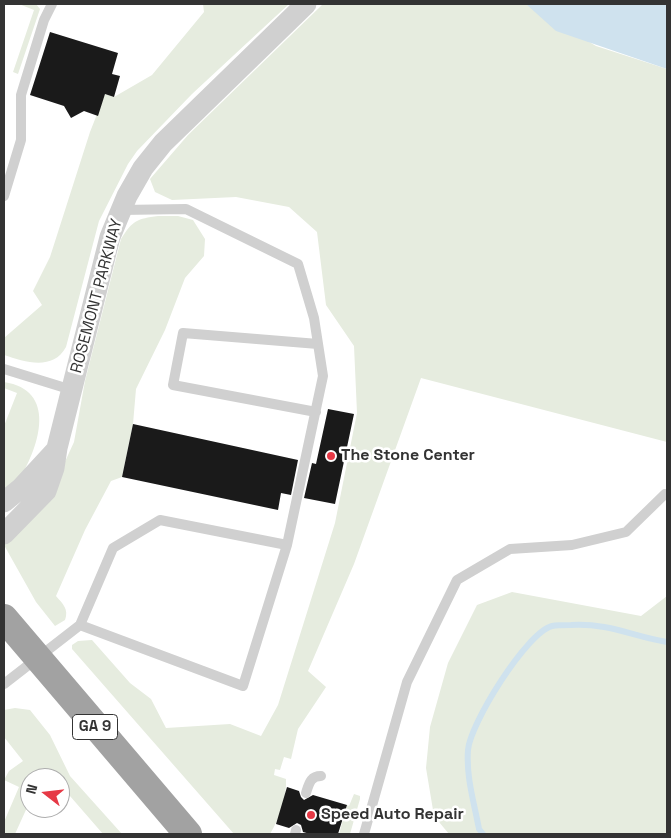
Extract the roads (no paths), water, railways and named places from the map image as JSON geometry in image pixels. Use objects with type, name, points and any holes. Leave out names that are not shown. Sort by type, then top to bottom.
[{"type":"highway","name":"GA 9","points":[[4,618],[188,834]]},
{"type":"street","name":"ROSEMONT PARKWAY","points":[[4,534],[46,491],[54,468],[57,448],[110,237],[121,210],[143,168],[163,144],[306,4]]},
{"type":"street","name":"ROSEMONT PARKWAY","points":[[4,502],[21,488],[57,448]]},
{"type":"lane","points":[[4,196],[21,140],[21,95],[44,20],[52,4]]},
{"type":"lane","points":[[80,625],[243,686],[287,545],[323,376],[314,318],[298,264],[186,209],[121,210]]},
{"type":"lane","points":[[316,412],[173,385],[183,333],[318,344]]},
{"type":"lane","points":[[4,369],[72,390]]},
{"type":"lane","points":[[364,834],[407,682],[457,580],[510,549],[572,545],[626,532],[665,494]]},
{"type":"lane","points":[[4,684],[80,625],[113,548],[160,520],[287,545]]},
{"type":"lane","points":[[306,793],[313,777],[321,776]]},
{"type":"water","points":[[526,4],[667,4],[667,69],[556,31]]},
{"type":"waterway","points":[[483,834],[479,829],[468,770],[468,750],[471,737],[501,681],[528,645],[541,632],[552,626],[564,625],[597,626],[667,642]]},
{"type":"place","name":"The Stone Center","points":[[331,456]]},
{"type":"place","name":"Speed Auto Repair","points":[[311,815]]}]
